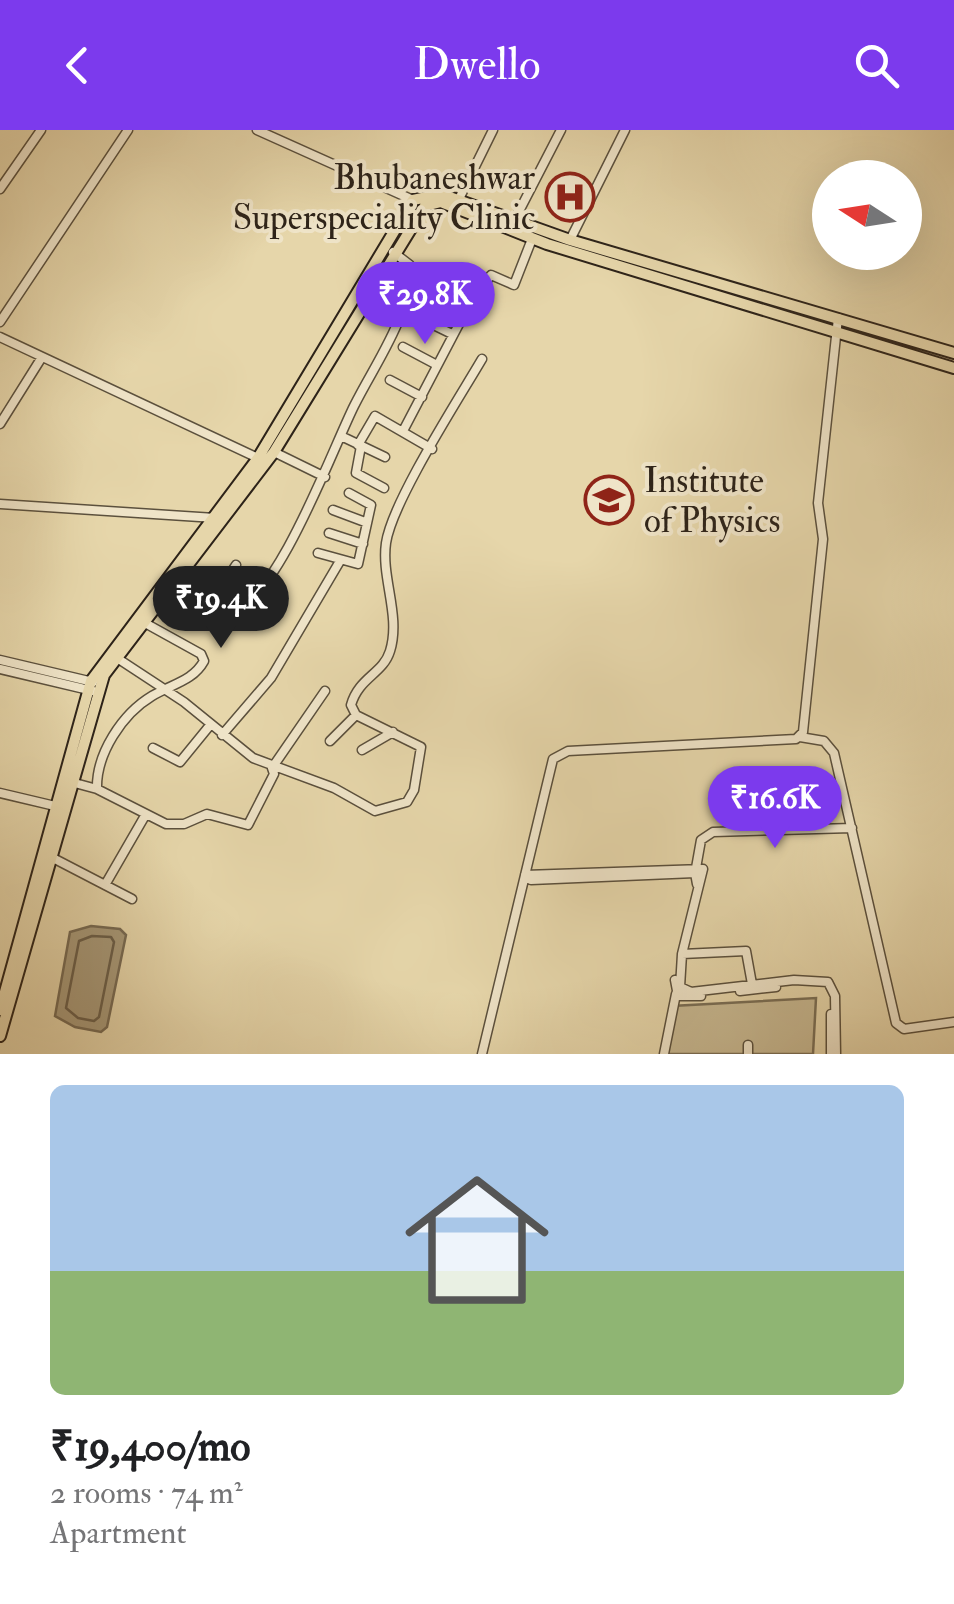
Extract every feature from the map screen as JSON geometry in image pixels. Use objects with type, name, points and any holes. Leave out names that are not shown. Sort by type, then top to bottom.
[{"type":"main road","points":[[0,1036],[2,1013],[55,806],[94,687],[215,518],[236,498],[413,200],[433,192],[514,220],[554,240],[954,368]]},
{"type":"main road","points":[[2,1013],[51,856],[94,687],[274,452],[418,211],[434,202],[532,239],[570,240],[954,353]]},
{"type":"street","points":[[0,189],[41,130]]},
{"type":"street","points":[[0,322],[128,130]]},
{"type":"street","points":[[257,130],[413,200]]},
{"type":"street","points":[[458,202],[493,130]]},
{"type":"street","points":[[514,220],[561,130]]},
{"type":"street","points":[[570,240],[625,130]]},
{"type":"street","points":[[403,431],[452,334],[492,275],[514,286],[532,239]]},
{"type":"street","points":[[177,581],[230,616],[243,608],[288,544],[325,476],[403,310],[410,264],[393,252]]},
{"type":"street","points":[[403,310],[452,334]]},
{"type":"street","points":[[800,738],[822,568],[824,539],[818,503],[838,318]]},
{"type":"street","points":[[0,337],[258,458]]},
{"type":"street","points":[[403,348],[437,365]]},
{"type":"street","points":[[0,424],[42,357]]},
{"type":"street","points":[[117,658],[272,768],[316,781],[382,812],[410,798],[423,756],[417,743],[356,715],[351,705],[360,682],[384,664],[394,640],[385,553],[391,519],[482,359]]},
{"type":"street","points":[[390,380],[422,398]]},
{"type":"street","points":[[384,488],[355,471],[359,445],[376,416],[432,449]]},
{"type":"street","points":[[341,436],[385,457]]},
{"type":"street","points":[[274,452],[325,476]]},
{"type":"street","points":[[318,552],[358,564],[370,502],[349,492]]},
{"type":"street","points":[[0,504],[215,518]]},
{"type":"street","points":[[333,510],[365,522]]},
{"type":"street","points":[[328,533],[363,544]]},
{"type":"street","points":[[222,735],[271,678],[340,561]]},
{"type":"street","points":[[210,604],[236,565]]},
{"type":"street","points":[[97,789],[103,758],[119,728],[146,700],[196,674],[204,657],[145,623]]},
{"type":"street","points":[[0,660],[94,687]]},
{"type":"street","points":[[0,669],[94,687]]},
{"type":"street","points":[[272,768],[325,691]]},
{"type":"street","points":[[330,741],[356,715]]},
{"type":"street","points":[[153,748],[180,762],[210,724]]},
{"type":"street","points":[[362,750],[394,732]]},
{"type":"street","points":[[492,1054],[482,1054],[550,767],[560,754],[666,742],[800,738],[830,746],[896,1023],[904,1028],[954,1022]]},
{"type":"street","points":[[71,782],[97,789],[174,826],[207,814],[248,825],[274,774],[272,768]]},
{"type":"street","points":[[0,793],[55,806]]},
{"type":"street","points":[[105,885],[146,814]]},
{"type":"street","points":[[696,868],[701,840],[713,832],[852,828]]},
{"type":"street","points":[[51,856],[132,899]]},
{"type":"street","points":[[524,878],[696,868],[703,872],[682,954],[680,987],[686,992],[810,979],[832,984],[834,1054]]},
{"type":"street","points":[[524,878],[697,874],[680,944],[676,994],[664,1054]]},
{"type":"street","points":[[682,954],[746,951],[752,984]]},
{"type":"street","points":[[676,994],[688,998],[823,986],[830,993],[834,1054]]},
{"type":"shaded area","points":[[816,998],[813,1054],[666,1054],[672,1006]]},
{"type":"water","points":[[91,926],[120,929],[126,935],[107,1027],[101,1032],[75,1027],[55,1016],[70,932]]},
{"type":"place","name":"Bhubaneshwar Superspeciality Clinic","points":[[570,197]]},
{"type":"place","name":"Institute of Physics","points":[[609,500]]}]
